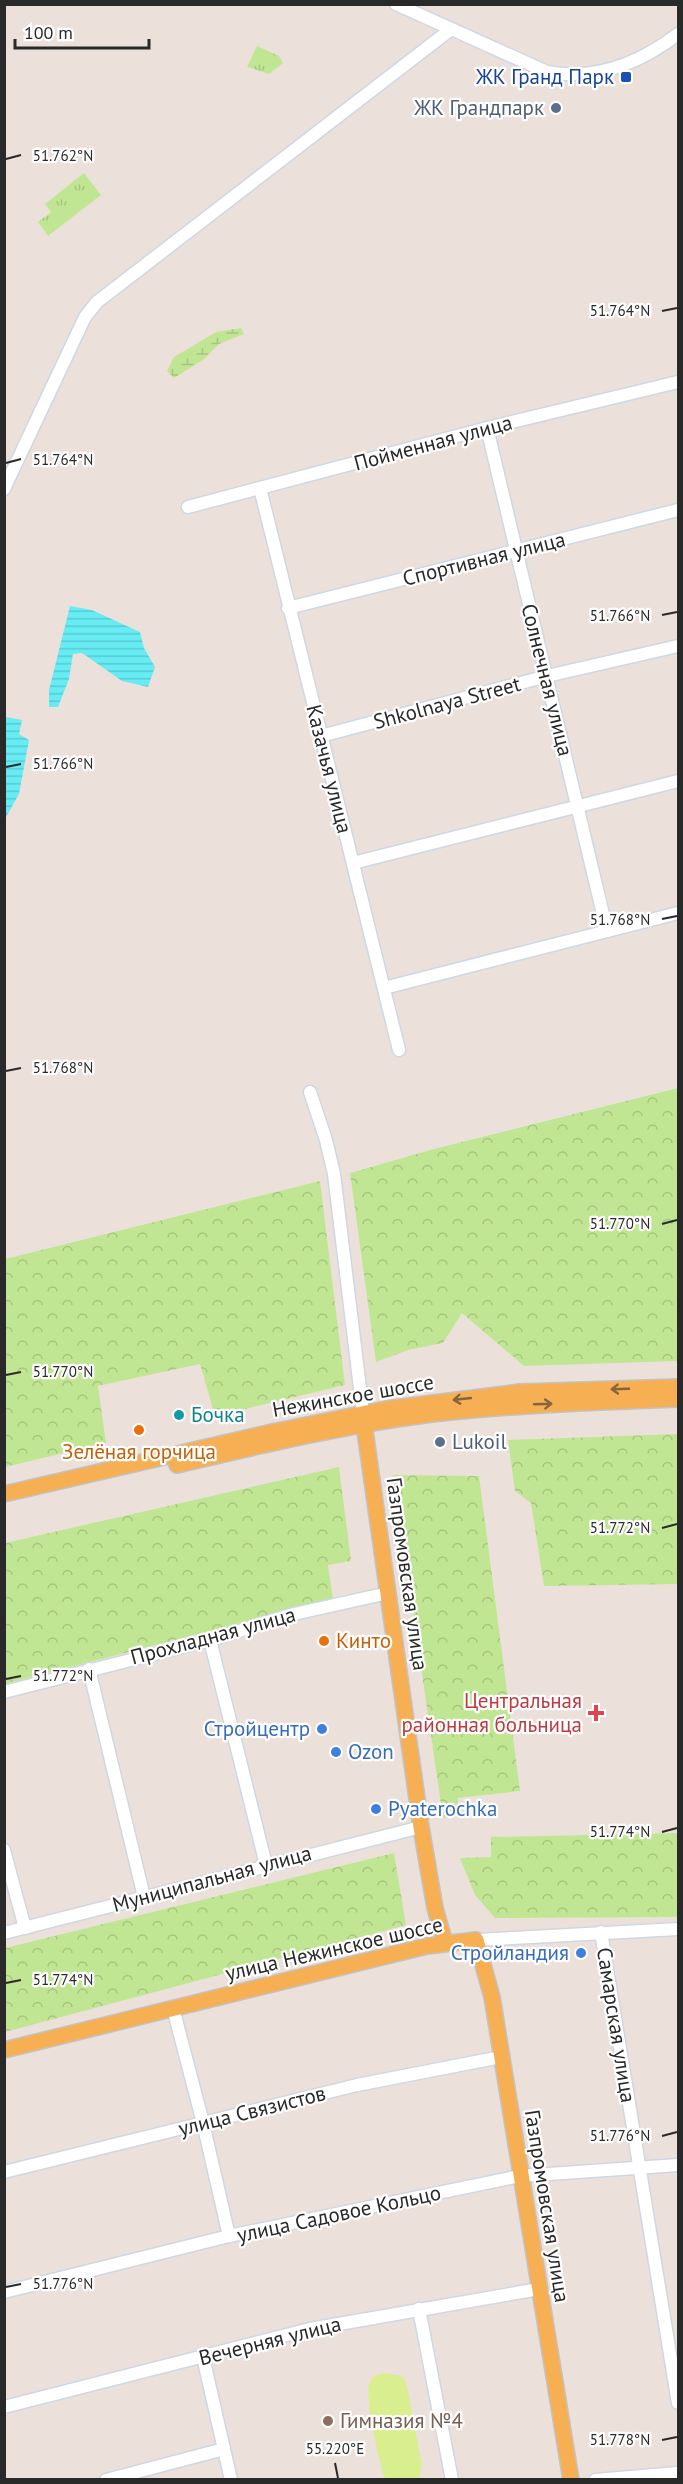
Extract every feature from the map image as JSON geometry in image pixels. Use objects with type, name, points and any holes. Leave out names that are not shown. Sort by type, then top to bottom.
[{"type":"main road","name":"Нежинское шоссе","points":[[4,1494],[364,1419],[520,1392],[678,1387]]},
{"type":"main road","name":"Нежинское шоссе","points":[[4,1504],[277,1442],[364,1419],[531,1405],[678,1399]]},
{"type":"main road","name":"Газпромовская улица","points":[[364,1419],[421,1827],[433,1899],[445,1943]]},
{"type":"main road","name":"Газпромовская улица","points":[[476,1940],[488,1979],[571,2480]]},
{"type":"main road","name":"улица Нежинское шоссе","points":[[4,2050],[445,1943],[476,1940]]},
{"type":"street","points":[[396,4],[548,72],[568,76],[608,71],[633,61],[678,34]]},
{"type":"street","points":[[4,489],[85,317],[97,302],[450,30]]},
{"type":"street","name":"Пойменная улица","points":[[188,507],[487,428],[678,382]]},
{"type":"street","name":"Солнечная улица","points":[[487,428],[514,551],[547,676],[607,931]]},
{"type":"street","name":"Казачья улица","points":[[260,488],[399,1050]]},
{"type":"street","name":"Спортивная улица","points":[[288,608],[678,510]]},
{"type":"street","name":"Shkolnaya Street","points":[[321,736],[547,676],[678,646]]},
{"type":"street","points":[[352,863],[678,781]]},
{"type":"street","points":[[384,988],[678,913]]},
{"type":"street","points":[[310,1092],[326,1140],[334,1174],[364,1419]]},
{"type":"street","name":"Прохладная улица","points":[[4,1692],[210,1640],[269,1620],[388,1593]]},
{"type":"street","points":[[210,1640],[266,1865]]},
{"type":"street","points":[[88,1669],[144,1897]]},
{"type":"street","name":"Муниципальная улица","points":[[4,1933],[421,1827]]},
{"type":"street","points":[[4,1850],[25,1928]]},
{"type":"street","name":"улица Нежинское шоссе","points":[[476,1940],[678,1929]]},
{"type":"street","name":"Самарская улица","points":[[601,1932],[678,2403]]},
{"type":"street","points":[[173,2008],[229,2236]]},
{"type":"street","name":"улица Связистов","points":[[4,2172],[357,2085],[501,2057]]},
{"type":"street","name":"улица Садовое Кольцо","points":[[4,2292],[229,2236],[520,2176],[678,2165]]},
{"type":"street","name":"Вечерняя улица","points":[[4,2408],[310,2329],[539,2289]]},
{"type":"street","points":[[419,2309],[452,2480]]},
{"type":"street","points":[[203,2357],[231,2480]]},
{"type":"street","points":[[106,2480],[224,2449]]},
{"type":"street","points":[[595,2480],[678,2474]]},
{"type":"green space","points":[[257,46],[279,56],[283,63],[269,74],[247,67]]},
{"type":"green space","points":[[84,173],[101,195],[48,236],[38,222],[51,212],[45,204]]},
{"type":"green space","points":[[241,328],[244,334],[219,344],[203,360],[174,378],[167,371],[174,357],[216,332]]},
{"type":"green space","points":[[678,1088],[678,1361],[524,1366],[462,1313],[443,1343],[408,1350],[376,1362],[350,1173],[434,1149]]},
{"type":"green space","points":[[320,1181],[345,1385],[215,1416],[200,1364],[98,1386],[106,1443],[5,1467],[5,1259]]},
{"type":"green space","points":[[678,1434],[678,1584],[544,1586],[531,1503],[515,1491],[508,1440]]},
{"type":"green space","points":[[339,1467],[351,1561],[328,1565],[333,1599],[5,1684],[5,1543]]},
{"type":"green space","points":[[393,1475],[479,1476],[520,1791],[458,1798],[458,1816],[443,1818]]},
{"type":"green space","points":[[678,1833],[678,1917],[495,1918],[475,1895],[460,1858],[491,1857],[491,1837]]},
{"type":"green space","points":[[394,1853],[406,1925],[5,2032],[5,1948]]},
{"type":"green space","points":[[385,2373],[401,2376],[406,2381],[422,2466],[419,2479],[386,2479],[383,2474],[372,2426],[368,2389],[373,2378]]},
{"type":"water","points":[[70,606],[92,610],[140,632],[144,648],[155,667],[148,687],[122,681],[82,653],[73,654],[69,679],[58,707],[49,707],[49,690]]},
{"type":"water","points":[[6,717],[22,720],[19,734],[29,740],[19,794],[5,819],[4,719]]},
{"type":"place","name":"ЖК Гранд Парк","points":[[626,77]]},
{"type":"place","name":"ЖК Грандпарк","points":[[556,108]]},
{"type":"place","name":"Бочка","points":[[179,1415]]},
{"type":"place","name":"Зелёная горчица","points":[[139,1430]]},
{"type":"place","name":"Lukoil","points":[[440,1442]]},
{"type":"place","name":"Кинто","points":[[324,1641]]},
{"type":"place","name":"Центральная районная больница","points":[[596,1713]]},
{"type":"place","name":"Стройцентр","points":[[322,1729]]},
{"type":"place","name":"Ozon","points":[[336,1752]]},
{"type":"place","name":"Pyaterochka","points":[[376,1809]]},
{"type":"place","name":"Стройландия","points":[[581,1953]]},
{"type":"place","name":"Гимназия №4","points":[[328,2421]]}]
